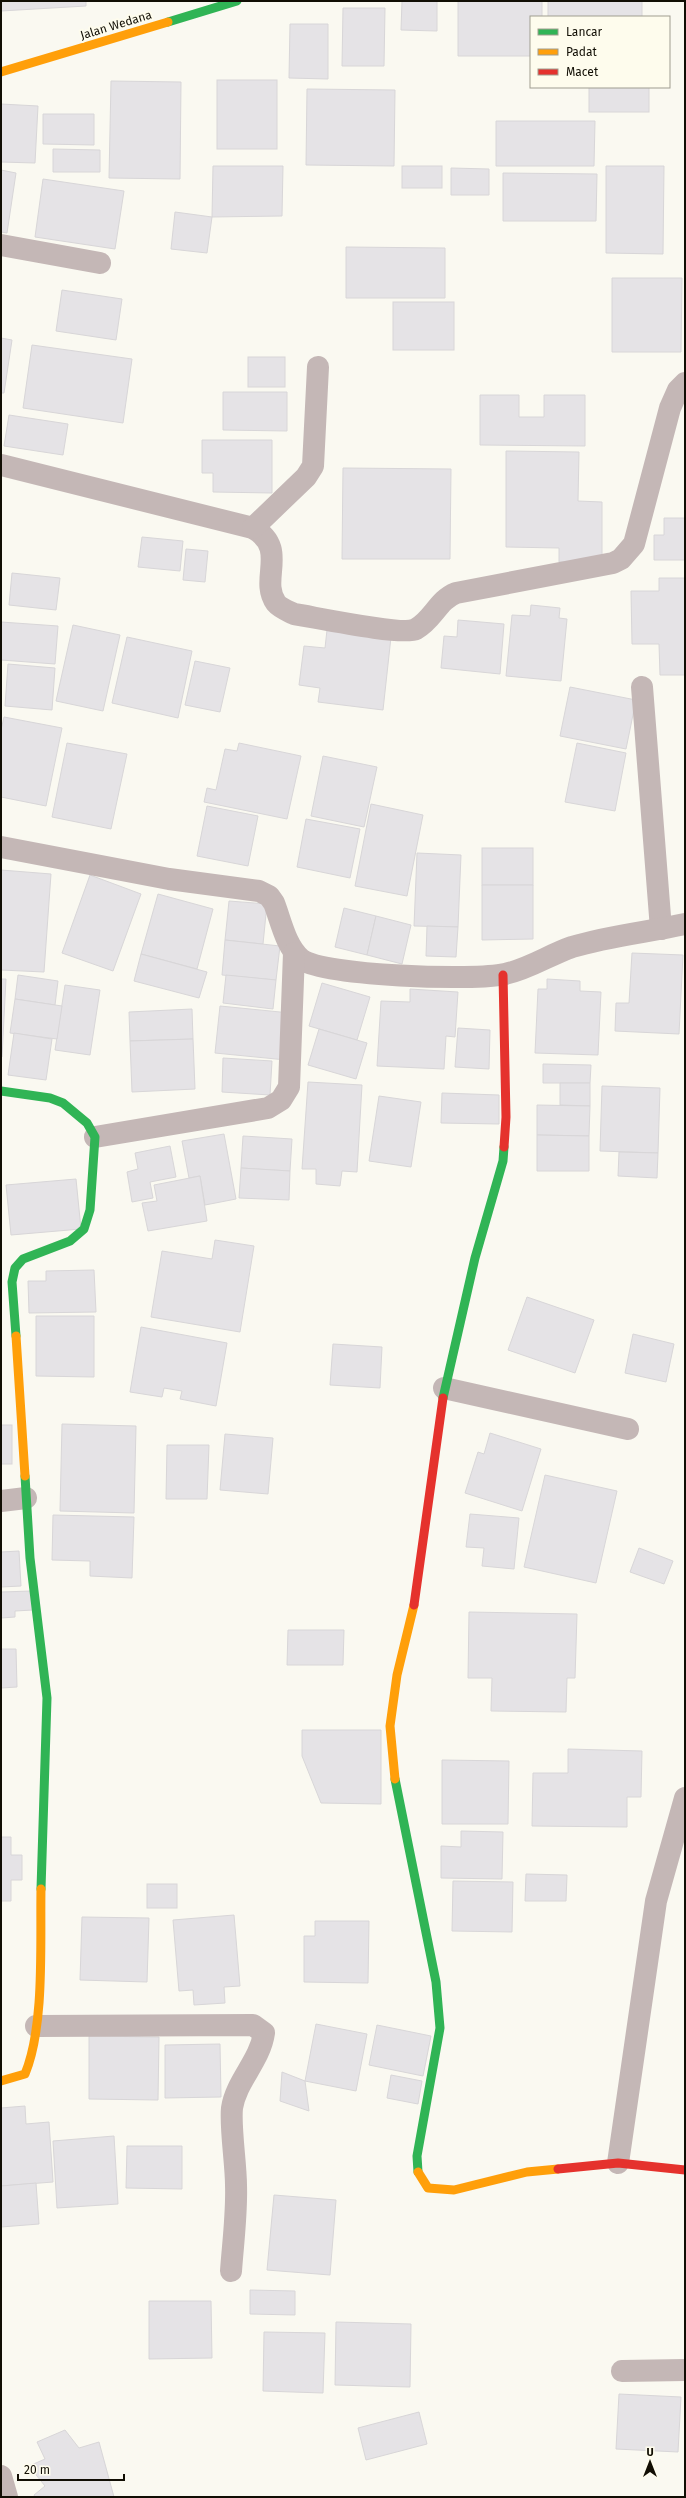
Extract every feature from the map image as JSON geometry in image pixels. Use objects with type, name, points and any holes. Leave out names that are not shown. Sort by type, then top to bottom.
[{"type":"street","name":"Jalan Wedana","points":[[1,72],[237,1]]},
{"type":"street","points":[[1,245],[100,263]]},
{"type":"street","points":[[253,528],[306,477],[313,466],[315,452],[318,367]]},
{"type":"street","points":[[1,465],[253,528],[268,540],[271,549],[272,594],[276,603],[284,609],[294,614],[390,629],[414,630],[427,622],[440,604],[456,593],[594,567],[621,559],[634,544],[670,408],[678,390],[685,383]]},
{"type":"street","points":[[642,687],[662,929]]},
{"type":"street","points":[[1,847],[169,879],[259,891],[269,896],[274,903],[294,953],[291,1066],[289,1087],[281,1100],[268,1108],[95,1137]]},
{"type":"street","points":[[294,953],[315,967],[333,970],[441,978],[503,975],[574,947],[685,924]]},
{"type":"street","points":[[503,975],[505,1148],[475,1258],[444,1388],[412,1612],[397,1675],[390,1726],[399,1801],[436,1982],[440,2028],[417,2156],[418,2173],[428,2188],[454,2190],[527,2172],[618,2163],[685,2170]]},
{"type":"street","points":[[1,1091],[50,1098],[63,1103],[87,1123],[95,1137],[90,1210],[84,1229],[70,1241],[23,1259],[15,1268],[13,1275],[30,1558],[47,1698],[36,2026],[33,2055],[25,2074],[1,2081]]},
{"type":"street","points":[[444,1388],[628,1429]]},
{"type":"street","points":[[1,1501],[26,1498]]},
{"type":"street","points":[[618,2163],[656,1901],[685,1798]]},
{"type":"street","points":[[36,2026],[253,2025],[264,2033],[262,2043],[249,2073],[237,2088],[232,2110],[236,2187],[231,2271]]},
{"type":"street","points":[[622,2372],[685,2370]]},
{"type":"street","points":[[1,2476],[7,2497]]},
{"type":"building","points":[[1,1],[86,1],[86,6],[1,11]]},
{"type":"building","points":[[402,1],[437,1],[437,31],[401,30]]},
{"type":"building","points":[[458,1],[542,1],[542,16],[530,16],[530,56],[458,56]]},
{"type":"building","points":[[548,1],[642,1],[642,16],[548,16]]},
{"type":"building","points":[[343,8],[385,8],[384,66],[342,66]]},
{"type":"building","points":[[290,24],[328,24],[328,79],[289,78]]},
{"type":"building","points":[[217,80],[277,80],[277,149],[217,149]]},
{"type":"building","points":[[111,81],[181,82],[180,179],[109,178]]},
{"type":"building","points":[[589,88],[649,88],[649,112],[589,112]]},
{"type":"building","points":[[307,89],[395,90],[394,166],[306,165]]},
{"type":"building","points":[[1,104],[38,106],[35,163],[1,162]]},
{"type":"building","points":[[43,114],[94,114],[94,145],[43,144]]},
{"type":"building","points":[[496,121],[595,121],[594,166],[496,166]]},
{"type":"building","points":[[53,149],[100,150],[100,172],[53,172]]},
{"type":"building","points":[[213,166],[283,166],[282,216],[212,217]]},
{"type":"building","points":[[402,166],[442,166],[442,188],[402,188]]},
{"type":"building","points":[[606,166],[664,166],[663,254],[606,253]]},
{"type":"building","points":[[451,168],[489,169],[489,195],[451,195]]},
{"type":"building","points":[[1,170],[16,173],[7,233],[1,232]]},
{"type":"building","points":[[503,173],[597,174],[596,221],[503,221]]},
{"type":"building","points":[[43,179],[124,191],[115,249],[35,237]]},
{"type":"building","points":[[175,212],[212,217],[207,253],[171,249]]},
{"type":"building","points":[[346,247],[445,248],[445,298],[346,298]]},
{"type":"building","points":[[612,278],[682,278],[681,352],[612,352]]},
{"type":"building","points":[[62,290],[122,299],[116,340],[56,331]]},
{"type":"building","points":[[393,302],[454,302],[454,350],[393,350]]},
{"type":"building","points":[[1,338],[12,340],[4,393],[1,393]]},
{"type":"building","points":[[32,345],[132,359],[123,423],[23,408]]},
{"type":"building","points":[[248,357],[285,357],[285,387],[248,387]]},
{"type":"building","points":[[223,392],[287,392],[287,431],[223,430]]},
{"type":"building","points":[[480,395],[519,395],[519,417],[544,417],[544,395],[585,395],[585,446],[480,445]]},
{"type":"building","points":[[9,415],[68,424],[63,455],[4,446]]},
{"type":"building","points":[[202,440],[272,440],[272,493],[213,492],[213,473],[202,473]]},
{"type":"building","points":[[506,451],[579,452],[578,501],[602,502],[602,563],[559,562],[559,548],[506,547]]},
{"type":"building","points":[[343,468],[451,469],[450,559],[342,559]]},
{"type":"building","points":[[664,518],[685,518],[685,560],[654,560],[654,535],[664,535]]},
{"type":"building","points":[[142,537],[183,541],[180,571],[138,567]]},
{"type":"building","points":[[186,549],[208,551],[205,582],[183,580]]},
{"type":"building","points":[[12,573],[60,578],[56,610],[9,605]]},
{"type":"building","points":[[659,578],[685,578],[685,675],[660,675],[659,644],[632,644],[631,591],[659,591]]},
{"type":"building","points":[[531,605],[560,608],[559,618],[567,619],[561,681],[506,676],[512,615],[530,616]]},
{"type":"building","points":[[458,620],[504,624],[500,674],[441,668],[444,636],[457,637]]},
{"type":"building","points":[[1,622],[58,626],[55,664],[1,660]]},
{"type":"building","points":[[73,625],[120,635],[103,711],[56,701]]},
{"type":"building","points":[[327,630],[391,637],[383,710],[318,702],[320,688],[299,685],[304,646],[325,648]]},
{"type":"building","points":[[127,637],[192,651],[178,718],[112,703]]},
{"type":"building","points":[[195,661],[230,668],[220,712],[185,705]]},
{"type":"building","points":[[8,664],[55,668],[52,710],[5,706]]},
{"type":"building","points":[[570,687],[636,700],[626,749],[560,736]]},
{"type":"building","points":[[4,717],[62,728],[46,806],[1,797],[1,730]]},
{"type":"building","points":[[67,743],[127,754],[111,829],[52,817]]},
{"type":"building","points":[[239,743],[301,756],[287,819],[204,802],[207,788],[216,790],[225,749],[237,751]]},
{"type":"building","points":[[577,743],[626,753],[615,811],[565,802]]},
{"type":"building","points":[[323,756],[377,767],[364,827],[311,816]]},
{"type":"building","points":[[371,804],[423,815],[407,896],[355,886]]},
{"type":"building","points":[[207,806],[258,816],[248,866],[197,856]]},
{"type":"building","points":[[306,819],[360,829],[350,878],[297,867]]},
{"type":"building","points":[[482,848],[533,848],[533,885],[482,885]]},
{"type":"building","points":[[417,853],[461,855],[458,927],[414,926]]},
{"type":"building","points":[[1,870],[51,874],[44,972],[1,970]]},
{"type":"building","points":[[90,875],[141,894],[113,971],[62,953]]},
{"type":"building","points":[[482,885],[533,885],[533,939],[482,940]]},
{"type":"building","points":[[158,894],[213,909],[197,969],[141,954]]},
{"type":"building","points":[[229,901],[267,904],[263,944],[225,940]]},
{"type":"building","points":[[344,908],[376,916],[367,955],[335,947]]},
{"type":"building","points":[[376,916],[411,925],[402,964],[367,955]]},
{"type":"building","points":[[427,926],[458,927],[456,957],[426,956]]},
{"type":"building","points":[[225,940],[280,946],[276,980],[222,975]]},
{"type":"building","points":[[632,953],[683,955],[679,1034],[615,1031],[616,1003],[629,1003]]},
{"type":"building","points":[[141,954],[207,972],[199,998],[134,981]]},
{"type":"building","points":[[18,975],[58,981],[55,1005],[15,999]]},
{"type":"building","points":[[226,975],[276,980],[273,1009],[223,1003]]},
{"type":"building","points":[[1,979],[6,979],[2,1057],[1,1057]]},
{"type":"building","points":[[547,979],[580,981],[580,991],[601,992],[598,1055],[535,1053],[538,989],[547,989]]},
{"type":"building","points":[[322,983],[370,997],[357,1040],[309,1026]]},
{"type":"building","points":[[65,985],[100,990],[90,1055],[55,1050]]},
{"type":"building","points":[[410,989],[458,992],[455,1037],[446,1036],[444,1069],[377,1066],[381,1001],[410,1002]]},
{"type":"building","points":[[15,999],[62,1006],[57,1039],[10,1033]]},
{"type":"building","points":[[220,1006],[290,1013],[286,1060],[215,1053]]},
{"type":"building","points":[[192,1009],[193,1039],[130,1041],[129,1012]]},
{"type":"building","points":[[458,1028],[490,1030],[489,1069],[455,1067]]},
{"type":"building","points":[[319,1029],[367,1043],[356,1079],[308,1065]]},
{"type":"building","points":[[14,1033],[52,1039],[46,1080],[8,1075]]},
{"type":"building","points":[[193,1039],[195,1089],[132,1092],[130,1041]]},
{"type":"building","points":[[223,1058],[272,1061],[270,1095],[222,1092]]},
{"type":"building","points":[[543,1064],[591,1065],[590,1083],[543,1083]]},
{"type":"building","points":[[308,1082],[362,1085],[357,1172],[342,1171],[340,1186],[316,1184],[316,1169],[302,1169]]},
{"type":"building","points":[[560,1083],[590,1083],[590,1106],[560,1105]]},
{"type":"building","points":[[602,1086],[660,1088],[658,1153],[600,1151]]},
{"type":"building","points":[[442,1093],[499,1095],[499,1124],[441,1123]]},
{"type":"building","points":[[379,1096],[421,1102],[411,1167],[369,1161]]},
{"type":"building","points":[[537,1105],[590,1106],[589,1136],[537,1135]]},
{"type":"building","points":[[224,1134],[236,1199],[205,1205],[200,1176],[189,1178],[182,1141]]},
{"type":"building","points":[[537,1135],[589,1136],[589,1171],[537,1171]]},
{"type":"building","points":[[243,1136],[292,1139],[290,1171],[241,1168]]},
{"type":"building","points":[[170,1146],[176,1177],[150,1182],[153,1198],[132,1202],[127,1172],[138,1169],[135,1153]]},
{"type":"building","points":[[619,1152],[658,1153],[657,1178],[618,1176]]},
{"type":"building","points":[[241,1168],[290,1171],[289,1200],[239,1198]]},
{"type":"building","points":[[200,1176],[207,1221],[148,1231],[142,1203],[157,1201],[154,1185]]},
{"type":"building","points":[[76,1179],[81,1229],[11,1235],[6,1185]]},
{"type":"building","points":[[215,1240],[254,1246],[240,1332],[151,1317],[162,1251],[212,1259]]},
{"type":"building","points":[[94,1270],[96,1312],[29,1313],[28,1281],[46,1281],[46,1271]]},
{"type":"building","points":[[527,1297],[594,1320],[575,1373],[508,1350]]},
{"type":"building","points":[[36,1316],[94,1316],[94,1377],[36,1376]]},
{"type":"building","points":[[141,1327],[227,1343],[216,1406],[180,1399],[182,1391],[164,1388],[162,1397],[130,1392]]},
{"type":"building","points":[[633,1334],[674,1344],[666,1382],[625,1373]]},
{"type":"building","points":[[333,1344],[382,1347],[380,1388],[330,1385]]},
{"type":"building","points":[[62,1424],[136,1426],[134,1513],[60,1511]]},
{"type":"building","points":[[1,1425],[12,1425],[12,1464],[1,1464]]},
{"type":"building","points":[[490,1433],[541,1449],[522,1511],[465,1493],[478,1452],[484,1454]]},
{"type":"building","points":[[225,1434],[273,1438],[268,1494],[220,1490]]},
{"type":"building","points":[[167,1445],[209,1445],[207,1499],[166,1499]]},
{"type":"building","points":[[545,1475],[617,1491],[596,1583],[524,1567]]},
{"type":"building","points":[[470,1514],[519,1518],[514,1569],[482,1566],[484,1548],[466,1547]]},
{"type":"building","points":[[53,1515],[134,1517],[132,1578],[90,1576],[90,1561],[52,1560]]},
{"type":"building","points":[[639,1548],[673,1561],[664,1584],[630,1572]]},
{"type":"building","points":[[19,1551],[21,1586],[1,1587],[1,1552]]},
{"type":"building","points":[[32,1591],[33,1610],[15,1611],[15,1617],[1,1618],[1,1592]]},
{"type":"building","points":[[469,1612],[577,1614],[575,1678],[567,1678],[566,1712],[491,1711],[492,1678],[468,1678]]},
{"type":"building","points":[[288,1630],[344,1630],[343,1665],[287,1665]]},
{"type":"building","points":[[1,1649],[16,1649],[17,1687],[1,1688]]},
{"type":"building","points":[[302,1730],[381,1730],[381,1804],[321,1803],[302,1756]]},
{"type":"building","points":[[568,1749],[642,1751],[641,1797],[627,1797],[627,1827],[532,1826],[533,1773],[568,1773]]},
{"type":"building","points":[[442,1760],[509,1761],[508,1824],[442,1824]]},
{"type":"building","points":[[461,1831],[503,1832],[502,1879],[441,1878],[441,1846],[461,1847]]},
{"type":"building","points":[[1,1837],[11,1837],[11,1855],[22,1855],[22,1880],[11,1880],[11,1901],[1,1901]]},
{"type":"building","points":[[526,1874],[567,1875],[566,1901],[525,1901]]},
{"type":"building","points":[[453,1881],[513,1882],[512,1932],[452,1931]]},
{"type":"building","points":[[147,1884],[177,1884],[177,1908],[147,1908]]},
{"type":"building","points":[[234,1915],[240,1986],[224,1987],[225,2003],[194,2005],[193,1990],[179,1991],[173,1920]]},
{"type":"building","points":[[82,1917],[149,1918],[147,1982],[80,1980]]},
{"type":"building","points":[[315,1921],[369,1921],[368,1983],[304,1982],[304,1936],[315,1936]]},
{"type":"building","points":[[316,2024],[367,2034],[356,2091],[305,2081]]},
{"type":"building","points":[[377,2025],[431,2036],[423,2076],[369,2065]]},
{"type":"building","points":[[89,2036],[159,2037],[158,2100],[89,2099]]},
{"type":"building","points":[[220,2044],[221,2097],[165,2098],[165,2045]]},
{"type":"building","points":[[282,2072],[305,2081],[309,2111],[280,2101]]},
{"type":"building","points":[[391,2075],[422,2081],[418,2104],[387,2098]]},
{"type":"building","points":[[25,2106],[26,2124],[49,2122],[53,2182],[1,2186],[1,2108]]},
{"type":"building","points":[[114,2136],[118,2204],[57,2208],[53,2141]]},
{"type":"building","points":[[127,2146],[182,2146],[182,2189],[126,2188]]},
{"type":"building","points":[[36,2183],[39,2224],[1,2227],[1,2186]]},
{"type":"building","points":[[274,2195],[336,2200],[330,2275],[267,2270]]},
{"type":"building","points":[[250,2290],[295,2291],[295,2315],[250,2314]]},
{"type":"building","points":[[149,2301],[211,2301],[212,2358],[149,2359]]},
{"type":"building","points":[[336,2322],[411,2324],[410,2387],[335,2385]]},
{"type":"building","points":[[264,2332],[325,2333],[323,2393],[263,2391]]},
{"type":"building","points":[[619,2394],[681,2397],[678,2452],[616,2449]]},
{"type":"building","points":[[419,2412],[427,2444],[366,2460],[358,2428]]},
{"type":"building","points":[[65,2430],[79,2448],[99,2442],[114,2497],[35,2497],[34,2495],[45,2486],[29,2466],[45,2459],[37,2442]]},
{"type":"traffic: fast","points":[[168,22],[237,1]]},
{"type":"traffic: fast","points":[[1,1091],[50,1098],[63,1103],[87,1123],[95,1137],[90,1210],[84,1229],[70,1241],[23,1259],[15,1268],[12,1282],[16,1336]]},
{"type":"traffic: fast","points":[[443,1398],[475,1258],[503,1161],[504,1147]]},
{"type":"traffic: fast","points":[[25,1476],[30,1558],[47,1698],[41,1889]]},
{"type":"traffic: fast","points":[[395,1779],[436,1982],[440,2028],[417,2156],[418,2172]]},
{"type":"traffic: slow","points":[[1,72],[168,22]]},
{"type":"traffic: slow","points":[[16,1336],[25,1476]]},
{"type":"traffic: slow","points":[[395,1779],[390,1726],[397,1675],[414,1605]]},
{"type":"traffic: slow","points":[[1,2081],[25,2074],[36,2032],[39,2008],[41,1958],[41,1889]]},
{"type":"traffic: slow","points":[[418,2172],[428,2188],[454,2190],[527,2172],[558,2169]]},
{"type":"traffic: jam","points":[[503,975],[506,1117],[504,1147]]},
{"type":"traffic: jam","points":[[414,1605],[443,1398]]},
{"type":"traffic: jam","points":[[558,2169],[618,2163],[685,2170]]}]
